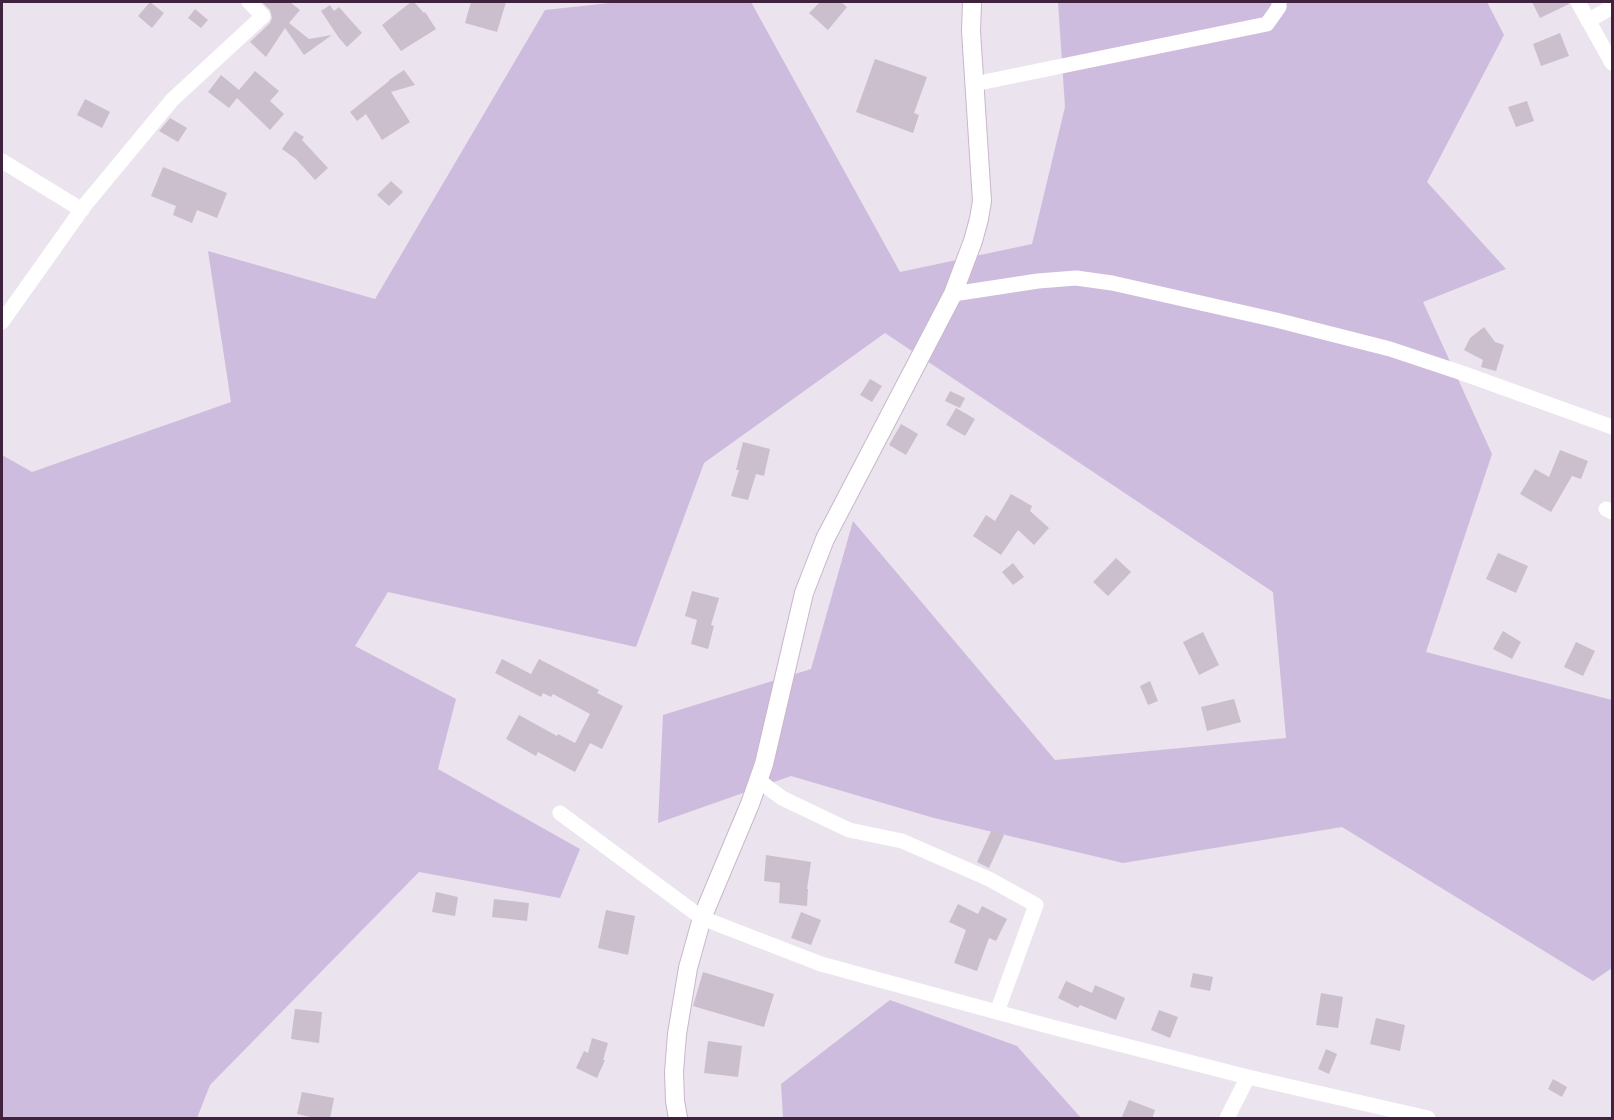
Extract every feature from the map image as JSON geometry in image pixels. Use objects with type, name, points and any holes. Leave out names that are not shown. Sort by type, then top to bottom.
[{"type":"street","points":[[2,322],[82,210],[172,100],[263,16],[249,2]]},
{"type":"street","points":[[678,1119],[674,1072],[677,1034],[688,968],[702,918],[750,804],[764,764],[804,593],[825,539],[953,294],[974,241],[982,201],[971,31],[972,2]]},
{"type":"street","points":[[974,84],[1267,24],[1279,7],[1279,2]]},
{"type":"street","points":[[1578,2],[1612,63]]},
{"type":"street","points":[[1588,21],[1612,7]]},
{"type":"street","points":[[2,161],[82,210]]},
{"type":"street","points":[[953,294],[1038,281],[1076,279],[1112,283],[1276,320],[1390,349],[1612,428]]},
{"type":"street","points":[[758,780],[782,798],[849,830],[902,840],[989,879],[1036,905],[997,1012]]},
{"type":"street","points":[[560,813],[702,918],[821,964],[1248,1077],[1428,1119]]},
{"type":"street","points":[[1227,1119],[1248,1077]]},
{"type":"shaded area","points":[[619,2],[751,2],[900,272],[1032,244],[1065,107],[1058,2],[1487,2],[1504,35],[1427,182],[1506,269],[1423,302],[1492,454],[1426,652],[1612,700],[1612,968],[1593,981],[1342,827],[1123,863],[934,818],[791,776],[658,823],[663,715],[811,669],[853,521],[1055,760],[1286,738],[1273,592],[885,333],[704,463],[636,647],[388,592],[355,646],[456,699],[438,769],[580,849],[560,898],[419,872],[210,1085],[197,1118],[2,1118],[2,455],[32,472],[231,402],[208,251],[375,299],[545,10]]},
{"type":"shaded area","points":[[890,1000],[1017,1046],[1081,1118],[783,1118],[781,1084]]},
{"type":"building","points":[[150,2],[164,13],[152,28],[138,16]]},
{"type":"building","points":[[262,2],[290,2],[300,10],[289,23],[309,39],[332,35],[304,55],[285,28],[266,57],[250,42],[270,23],[272,18],[270,10]]},
{"type":"building","points":[[411,2],[425,12],[436,29],[401,51],[382,25]]},
{"type":"building","points":[[471,2],[506,2],[497,32],[465,23]]},
{"type":"building","points":[[820,2],[841,2],[847,7],[828,30],[809,13]]},
{"type":"building","points":[[1532,2],[1568,2],[1569,4],[1540,18]]},
{"type":"building","points":[[330,5],[334,11],[339,7],[362,33],[347,47],[321,11]]},
{"type":"building","points":[[195,9],[208,20],[201,28],[188,18]]},
{"type":"building","points":[[1560,33],[1569,56],[1541,66],[1533,44]]},
{"type":"building","points":[[875,59],[927,77],[914,113],[919,115],[913,133],[856,112]]},
{"type":"building","points":[[404,70],[415,85],[391,92],[410,122],[382,140],[366,114],[357,121],[350,112]]},
{"type":"building","points":[[255,71],[279,91],[270,101],[284,114],[270,130],[237,98],[229,108],[208,92],[221,75],[239,90]]},
{"type":"building","points":[[85,99],[110,112],[102,128],[77,115]]},
{"type":"building","points":[[1527,101],[1534,121],[1516,127],[1508,107]]},
{"type":"building","points":[[170,118],[187,128],[178,142],[159,131]]},
{"type":"building","points":[[295,131],[304,137],[302,140],[328,168],[315,180],[296,159],[282,149]]},
{"type":"building","points":[[163,167],[227,193],[217,218],[197,210],[192,223],[173,215],[176,206],[151,196]]},
{"type":"building","points":[[391,181],[403,192],[389,206],[377,195]]},
{"type":"building","points":[[1484,327],[1495,342],[1504,345],[1496,371],[1481,367],[1483,360],[1464,350],[1470,338]]},
{"type":"building","points":[[870,379],[882,386],[872,402],[860,395]]},
{"type":"building","points":[[950,391],[965,398],[960,408],[945,401]]},
{"type":"building","points":[[956,408],[975,419],[965,436],[946,425]]},
{"type":"building","points":[[901,424],[918,434],[906,455],[889,445]]},
{"type":"building","points":[[743,442],[770,449],[764,476],[756,474],[748,500],[731,496],[739,470],[736,470]]},
{"type":"building","points":[[1560,450],[1588,461],[1581,479],[1572,476],[1551,512],[1520,494],[1535,469],[1549,477]]},
{"type":"building","points":[[1011,494],[1032,506],[1030,511],[1049,528],[1034,545],[1018,530],[1001,555],[973,536],[986,515],[995,521]]},
{"type":"building","points":[[1498,553],[1528,566],[1516,593],[1486,579]]},
{"type":"building","points":[[1116,558],[1131,572],[1108,596],[1093,582]]},
{"type":"building","points":[[1013,563],[1024,577],[1013,585],[1002,572]]},
{"type":"building","points":[[692,591],[719,598],[711,625],[714,626],[708,649],[691,644],[697,620],[685,616]]},
{"type":"building","points":[[1503,631],[1521,642],[1512,659],[1493,649]]},
{"type":"building","points":[[1203,632],[1219,665],[1199,675],[1183,642]]},
{"type":"building","points":[[1576,642],[1595,651],[1583,676],[1564,667]]},
{"type":"building","points":[[502,659],[531,674],[539,659],[599,690],[597,693],[623,706],[602,749],[590,743],[575,772],[538,752],[536,756],[506,739],[519,715],[575,743],[590,714],[553,694],[551,697],[543,693],[541,697],[495,673]]},
{"type":"building","points":[[1150,681],[1158,701],[1148,705],[1140,686]]},
{"type":"building","points":[[1234,699],[1241,722],[1207,731],[1201,707]]},
{"type":"building","points":[[992,829],[1004,835],[989,868],[977,862]]},
{"type":"building","points":[[766,855],[811,862],[807,906],[779,903],[780,883],[764,881]]},
{"type":"building","points":[[436,892],[458,897],[455,916],[432,912]]},
{"type":"building","points":[[494,899],[529,903],[527,921],[492,917]]},
{"type":"building","points":[[958,904],[978,914],[982,906],[1007,919],[996,941],[989,938],[977,971],[954,963],[966,930],[949,922]]},
{"type":"building","points":[[606,910],[635,916],[628,955],[598,948]]},
{"type":"building","points":[[801,912],[821,920],[811,945],[791,938]]},
{"type":"building","points":[[703,972],[774,994],[764,1027],[693,1006]]},
{"type":"building","points":[[1193,973],[1213,977],[1210,991],[1190,987]]},
{"type":"building","points":[[1066,981],[1092,993],[1095,985],[1125,998],[1116,1020],[1080,1005],[1078,1008],[1058,998]]},
{"type":"building","points":[[1321,993],[1343,997],[1338,1028],[1316,1025]]},
{"type":"building","points":[[295,1009],[322,1012],[319,1043],[291,1039]]},
{"type":"building","points":[[1159,1010],[1178,1017],[1170,1038],[1151,1030]]},
{"type":"building","points":[[1376,1018],[1405,1025],[1400,1051],[1370,1044]]},
{"type":"building","points":[[592,1038],[608,1043],[603,1060],[605,1060],[597,1078],[576,1068],[584,1051],[588,1053]]},
{"type":"building","points":[[708,1041],[742,1046],[738,1077],[704,1073]]},
{"type":"building","points":[[1326,1049],[1337,1054],[1329,1074],[1318,1069]]},
{"type":"building","points":[[1553,1079],[1567,1087],[1562,1097],[1548,1089]]},
{"type":"building","points":[[302,1092],[334,1098],[330,1119],[297,1114]]},
{"type":"building","points":[[1129,1100],[1155,1110],[1152,1119],[1121,1119]]}]
